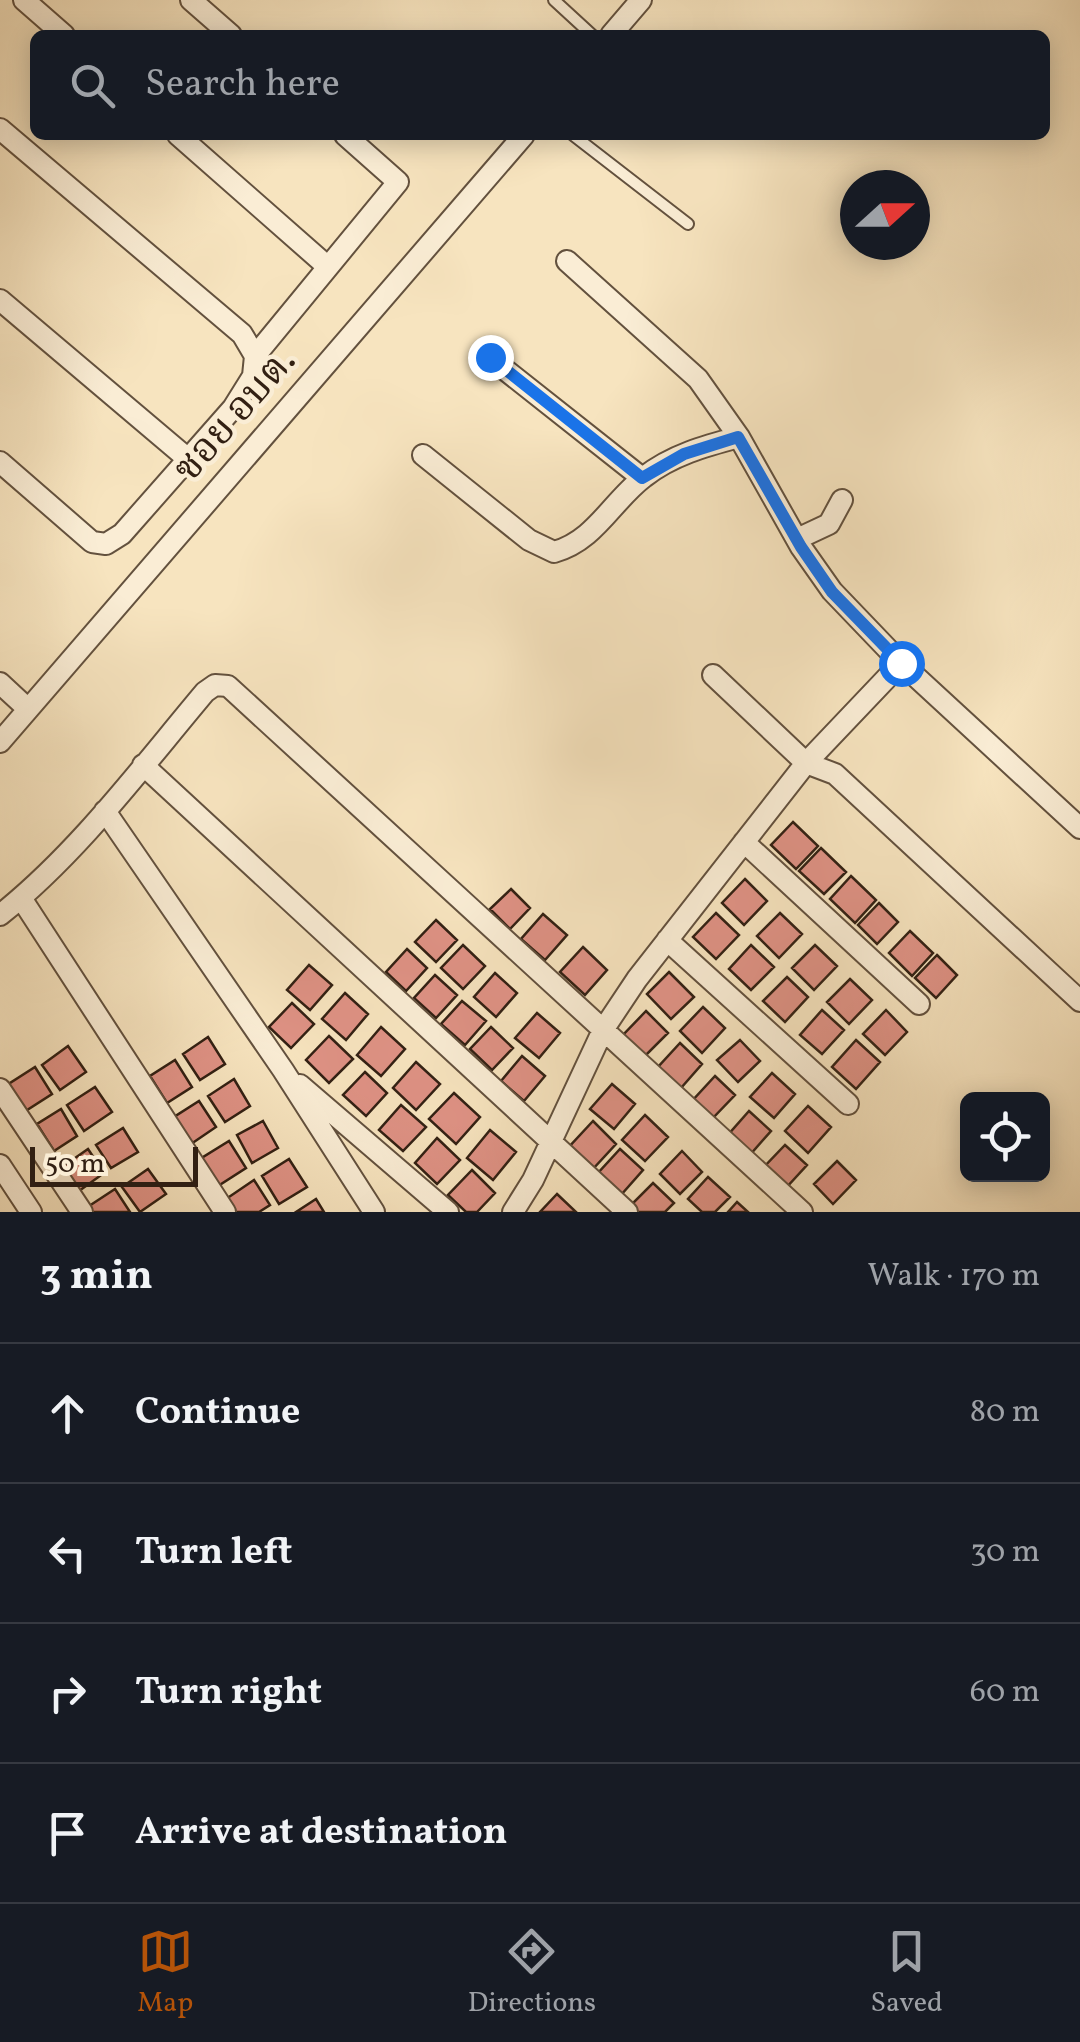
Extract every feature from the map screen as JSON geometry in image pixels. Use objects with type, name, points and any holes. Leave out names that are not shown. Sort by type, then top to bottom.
[{"type":"street","points":[[24,0],[58,30]]},
{"type":"street","points":[[191,0],[225,30]]},
{"type":"street","points":[[615,30],[641,0]]},
{"type":"street","points":[[0,129],[242,334],[255,356]]},
{"type":"street","points":[[184,140],[328,267]]},
{"type":"street","points":[[0,462],[92,542],[106,544],[122,534],[233,408],[253,376],[255,356],[398,182],[351,140]]},
{"type":"street","name":"ซอย อบต.","points":[[4,728],[28,710],[520,140]]},
{"type":"street","points":[[567,261],[698,379],[832,592],[901,663],[1080,828]]},
{"type":"street","points":[[0,300],[188,459]]},
{"type":"street","points":[[490,357],[642,478]]},
{"type":"street","points":[[423,455],[530,540],[554,552],[570,548],[586,536],[642,478],[684,454],[738,437]]},
{"type":"street","points":[[797,539],[829,524],[842,500]]},
{"type":"street","points":[[512,1212],[533,1180],[604,1030],[667,940],[806,764],[901,663]]},
{"type":"street","points":[[713,675],[806,764],[835,774],[1080,1001]]},
{"type":"street","points":[[0,683],[28,710]]},
{"type":"street","points":[[0,915],[105,811],[204,692],[216,685],[228,686],[802,1212]]},
{"type":"street","points":[[143,765],[626,1212]]},
{"type":"street","points":[[105,811],[283,1070],[374,1212]]},
{"type":"street","points":[[744,842],[919,1004]]},
{"type":"street","points":[[21,898],[226,1212]]},
{"type":"street","points":[[667,940],[848,1104]]},
{"type":"street","points":[[283,1070],[448,1212]]},
{"type":"street","points":[[0,1090],[82,1212]]},
{"type":"street","points":[[0,1164],[32,1212]]},
{"type":"lane","points":[[554,0],[587,30]]},
{"type":"lane","points":[[579,140],[688,224]]},
{"type":"building","points":[[793,822],[818,846],[796,869],[771,845]]},
{"type":"building","points":[[821,848],[846,872],[824,894],[799,871]]},
{"type":"building","points":[[851,876],[876,900],[855,923],[830,899]]},
{"type":"building","points":[[745,879],[767,901],[744,925],[722,903]]},
{"type":"building","points":[[511,889],[530,908],[510,929],[490,909]]},
{"type":"building","points":[[879,903],[898,922],[877,944],[858,925]]},
{"type":"building","points":[[716,913],[739,935],[716,959],[693,937]]},
{"type":"building","points":[[780,913],[802,934],[779,958],[757,936]]},
{"type":"building","points":[[543,914],[567,935],[545,960],[521,939]]},
{"type":"building","points":[[436,920],[457,940],[436,962],[415,942]]},
{"type":"building","points":[[910,931],[933,953],[912,976],[889,953]]},
{"type":"building","points":[[463,945],[485,966],[463,989],[441,968]]},
{"type":"building","points":[[751,945],[774,967],[751,990],[729,969]]},
{"type":"building","points":[[815,945],[837,966],[814,990],[792,968]]},
{"type":"building","points":[[583,947],[607,970],[585,995],[560,972]]},
{"type":"building","points":[[407,949],[427,968],[406,991],[386,972]]},
{"type":"building","points":[[937,955],[957,975],[936,998],[915,978]]},
{"type":"building","points":[[309,965],[332,985],[310,1010],[287,990]]},
{"type":"building","points":[[669,972],[694,997],[671,1019],[647,994]]},
{"type":"building","points":[[495,973],[517,993],[496,1017],[474,997]]},
{"type":"building","points":[[435,975],[457,995],[436,1018],[414,998]]},
{"type":"building","points":[[787,977],[808,997],[785,1022],[763,1001]]},
{"type":"building","points":[[850,979],[872,1000],[849,1024],[827,1002]]},
{"type":"building","points":[[345,993],[368,1014],[346,1040],[322,1019]]},
{"type":"building","points":[[462,1001],[486,1021],[465,1045],[441,1024]]},
{"type":"building","points":[[292,1003],[314,1024],[291,1048],[269,1027]]},
{"type":"building","points":[[703,1007],[725,1028],[702,1053],[680,1031]]},
{"type":"building","points":[[822,1010],[844,1030],[822,1054],[800,1035]]},
{"type":"building","points":[[886,1010],[907,1032],[885,1055],[863,1034]]},
{"type":"building","points":[[646,1011],[668,1033],[645,1056],[623,1035]]},
{"type":"building","points":[[537,1013],[560,1033],[539,1058],[515,1038]]},
{"type":"building","points":[[381,1027],[405,1049],[381,1076],[357,1055]]},
{"type":"building","points":[[491,1027],[513,1048],[492,1070],[470,1049]]},
{"type":"building","points":[[329,1036],[353,1059],[329,1083],[306,1060]]},
{"type":"building","points":[[208,1037],[225,1064],[200,1080],[183,1054]]},
{"type":"building","points":[[740,1040],[760,1061],[738,1082],[717,1060]]},
{"type":"building","points":[[856,1040],[880,1062],[856,1089],[832,1067]]},
{"type":"building","points":[[680,1043],[702,1064],[681,1088],[658,1067]]},
{"type":"building","points":[[68,1046],[86,1072],[60,1090],[42,1065]]},
{"type":"building","points":[[522,1056],[545,1076],[524,1101],[501,1081]]},
{"type":"building","points":[[175,1060],[192,1087],[167,1103],[150,1076]]},
{"type":"building","points":[[416,1062],[440,1084],[416,1110],[393,1088]]},
{"type":"building","points":[[35,1067],[52,1094],[24,1112],[7,1085]]},
{"type":"building","points":[[365,1072],[387,1093],[366,1116],[343,1095]]},
{"type":"building","points":[[772,1073],[795,1094],[774,1118],[750,1097]]},
{"type":"building","points":[[715,1076],[735,1095],[711,1120],[692,1101]]},
{"type":"building","points":[[234,1079],[250,1106],[225,1122],[208,1096]]},
{"type":"building","points":[[612,1084],[635,1104],[614,1129],[590,1109]]},
{"type":"building","points":[[95,1087],[112,1112],[84,1131],[67,1105]]},
{"type":"building","points":[[454,1093],[480,1117],[456,1144],[429,1119]]},
{"type":"building","points":[[199,1101],[216,1127],[191,1144],[174,1117]]},
{"type":"building","points":[[401,1105],[426,1127],[403,1151],[379,1130]]},
{"type":"building","points":[[808,1106],[831,1127],[808,1153],[785,1131]]},
{"type":"building","points":[[61,1109],[77,1136],[54,1151],[37,1124]]},
{"type":"building","points":[[749,1111],[771,1131],[749,1156],[727,1136]]},
{"type":"building","points":[[645,1115],[668,1137],[645,1161],[622,1140]]},
{"type":"building","points":[[263,1121],[278,1148],[252,1163],[237,1135]]},
{"type":"building","points":[[593,1121],[616,1144],[592,1170],[568,1148]]},
{"type":"building","points":[[123,1128],[138,1152],[111,1168],[96,1145]]},
{"type":"building","points":[[490,1130],[516,1152],[493,1180],[467,1158]]},
{"type":"building","points":[[437,1138],[460,1160],[437,1184],[415,1163]]},
{"type":"building","points":[[229,1141],[246,1168],[218,1186],[200,1159]]},
{"type":"building","points":[[785,1145],[807,1165],[785,1189],[763,1168]]},
{"type":"building","points":[[88,1149],[104,1173],[79,1191],[62,1167]]},
{"type":"building","points":[[620,1149],[643,1170],[621,1195],[598,1173]]},
{"type":"building","points":[[682,1151],[702,1172],[680,1194],[660,1174]]},
{"type":"building","points":[[289,1159],[307,1187],[279,1204],[262,1176]]},
{"type":"building","points":[[837,1161],[856,1180],[833,1204],[814,1184]]},
{"type":"building","points":[[148,1169],[166,1194],[140,1212],[122,1187]]},
{"type":"building","points":[[472,1170],[495,1193],[477,1212],[466,1212],[448,1195]]},
{"type":"building","points":[[708,1177],[730,1197],[715,1212],[702,1212],[688,1199]]},
{"type":"building","points":[[254,1180],[270,1205],[259,1212],[235,1212],[226,1199]]},
{"type":"building","points":[[653,1183],[674,1203],[665,1212],[637,1212],[631,1205]]},
{"type":"building","points":[[115,1189],[130,1212],[89,1212],[86,1208]]},
{"type":"building","points":[[557,1194],[576,1212],[540,1212]]},
{"type":"building","points":[[316,1199],[324,1212],[296,1212]]},
{"type":"building","points":[[737,1202],[748,1212],[728,1212]]},
{"type":"route","points":[[490,357],[642,478],[684,454],[738,437],[801,547],[832,592],[901,663]]}]
